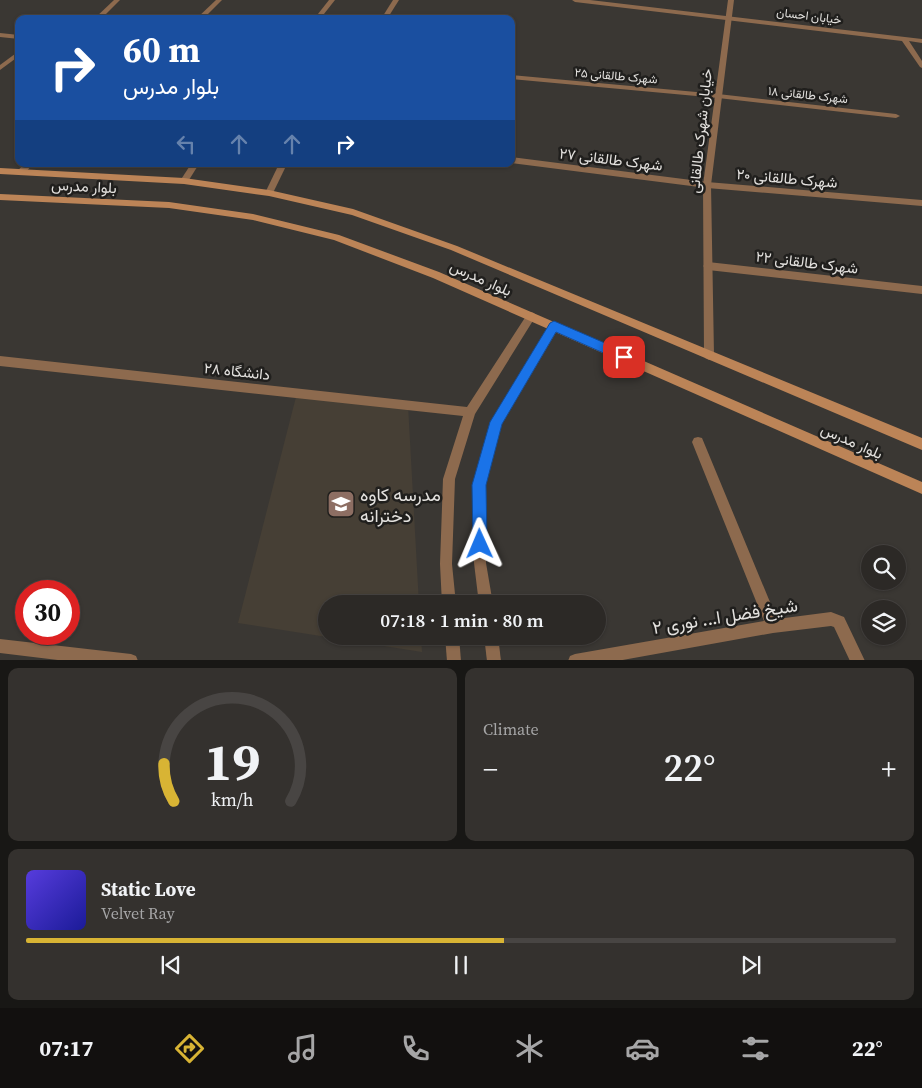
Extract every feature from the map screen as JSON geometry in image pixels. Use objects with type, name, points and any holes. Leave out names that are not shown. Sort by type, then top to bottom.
[{"type":"main road","name":"بلوار مدرس","points":[[0,171],[184,181],[268,192],[353,212],[454,248],[922,444]]},
{"type":"main road","name":"بلوار مدرس","points":[[0,197],[169,205],[253,217],[336,237],[436,275],[922,488]]},
{"type":"street","points":[[101,15],[118,0]]},
{"type":"street","points":[[203,15],[219,0]]},
{"type":"street","points":[[321,15],[332,0]]},
{"type":"street","points":[[387,15],[396,0]]},
{"type":"street","name":"خیابان احسان","points":[[575,0],[598,1],[922,41]]},
{"type":"street","name":"خیابان شهرک طالقانی","points":[[709,355],[707,185],[731,0]]},
{"type":"street","points":[[0,35],[15,37]]},
{"type":"street","points":[[904,39],[922,66]]},
{"type":"street","points":[[0,68],[15,56]]},
{"type":"street","name":"شهرک طالقانی ۲۵","points":[[515,77],[718,96]]},
{"type":"street","name":"شهرک طالقانی ۱۸","points":[[718,96],[896,116]]},
{"type":"street","name":"شهرک طالقانی ۲۷","points":[[515,161],[707,185]]},
{"type":"street","points":[[21,172],[26,167]]},
{"type":"street","points":[[184,181],[193,167]]},
{"type":"street","points":[[268,192],[281,167]]},
{"type":"street","name":"شهرک طالقانی ۲۰","points":[[707,185],[922,203]]},
{"type":"street","name":"شهرک طالقانی ۲۲","points":[[708,266],[922,290]]},
{"type":"street","points":[[448,595],[446,564],[449,479],[470,412],[530,316]]},
{"type":"street","points":[[485,595],[480,564],[479,485],[497,422],[554,326]]},
{"type":"street","name":"دانشگاه ۲۸","points":[[0,361],[470,412]]},
{"type":"street","points":[[698,442],[773,626]]},
{"type":"street","name":"شیخ فضل ا... نوری ۲","points":[[575,660],[773,626],[831,619],[839,622],[858,660]]},
{"type":"street","points":[[453,645],[454,660]]},
{"type":"street","points":[[492,645],[494,660]]},
{"type":"street","points":[[0,646],[131,660]]},
{"type":"shaded area","name":"مدرسه کاوه دخترانه","points":[[297,393],[408,405],[419,595],[318,595],[318,636],[238,623]]},
{"type":"shaded area","name":"مدرسه کاوه دخترانه","points":[[378,645],[422,645],[422,652]]},
{"type":"place","name":"مدرسه کاوه دخترانه","points":[[341,504]]},
{"type":"route","points":[[480,544],[479,485],[497,422],[554,326],[624,357]]}]
